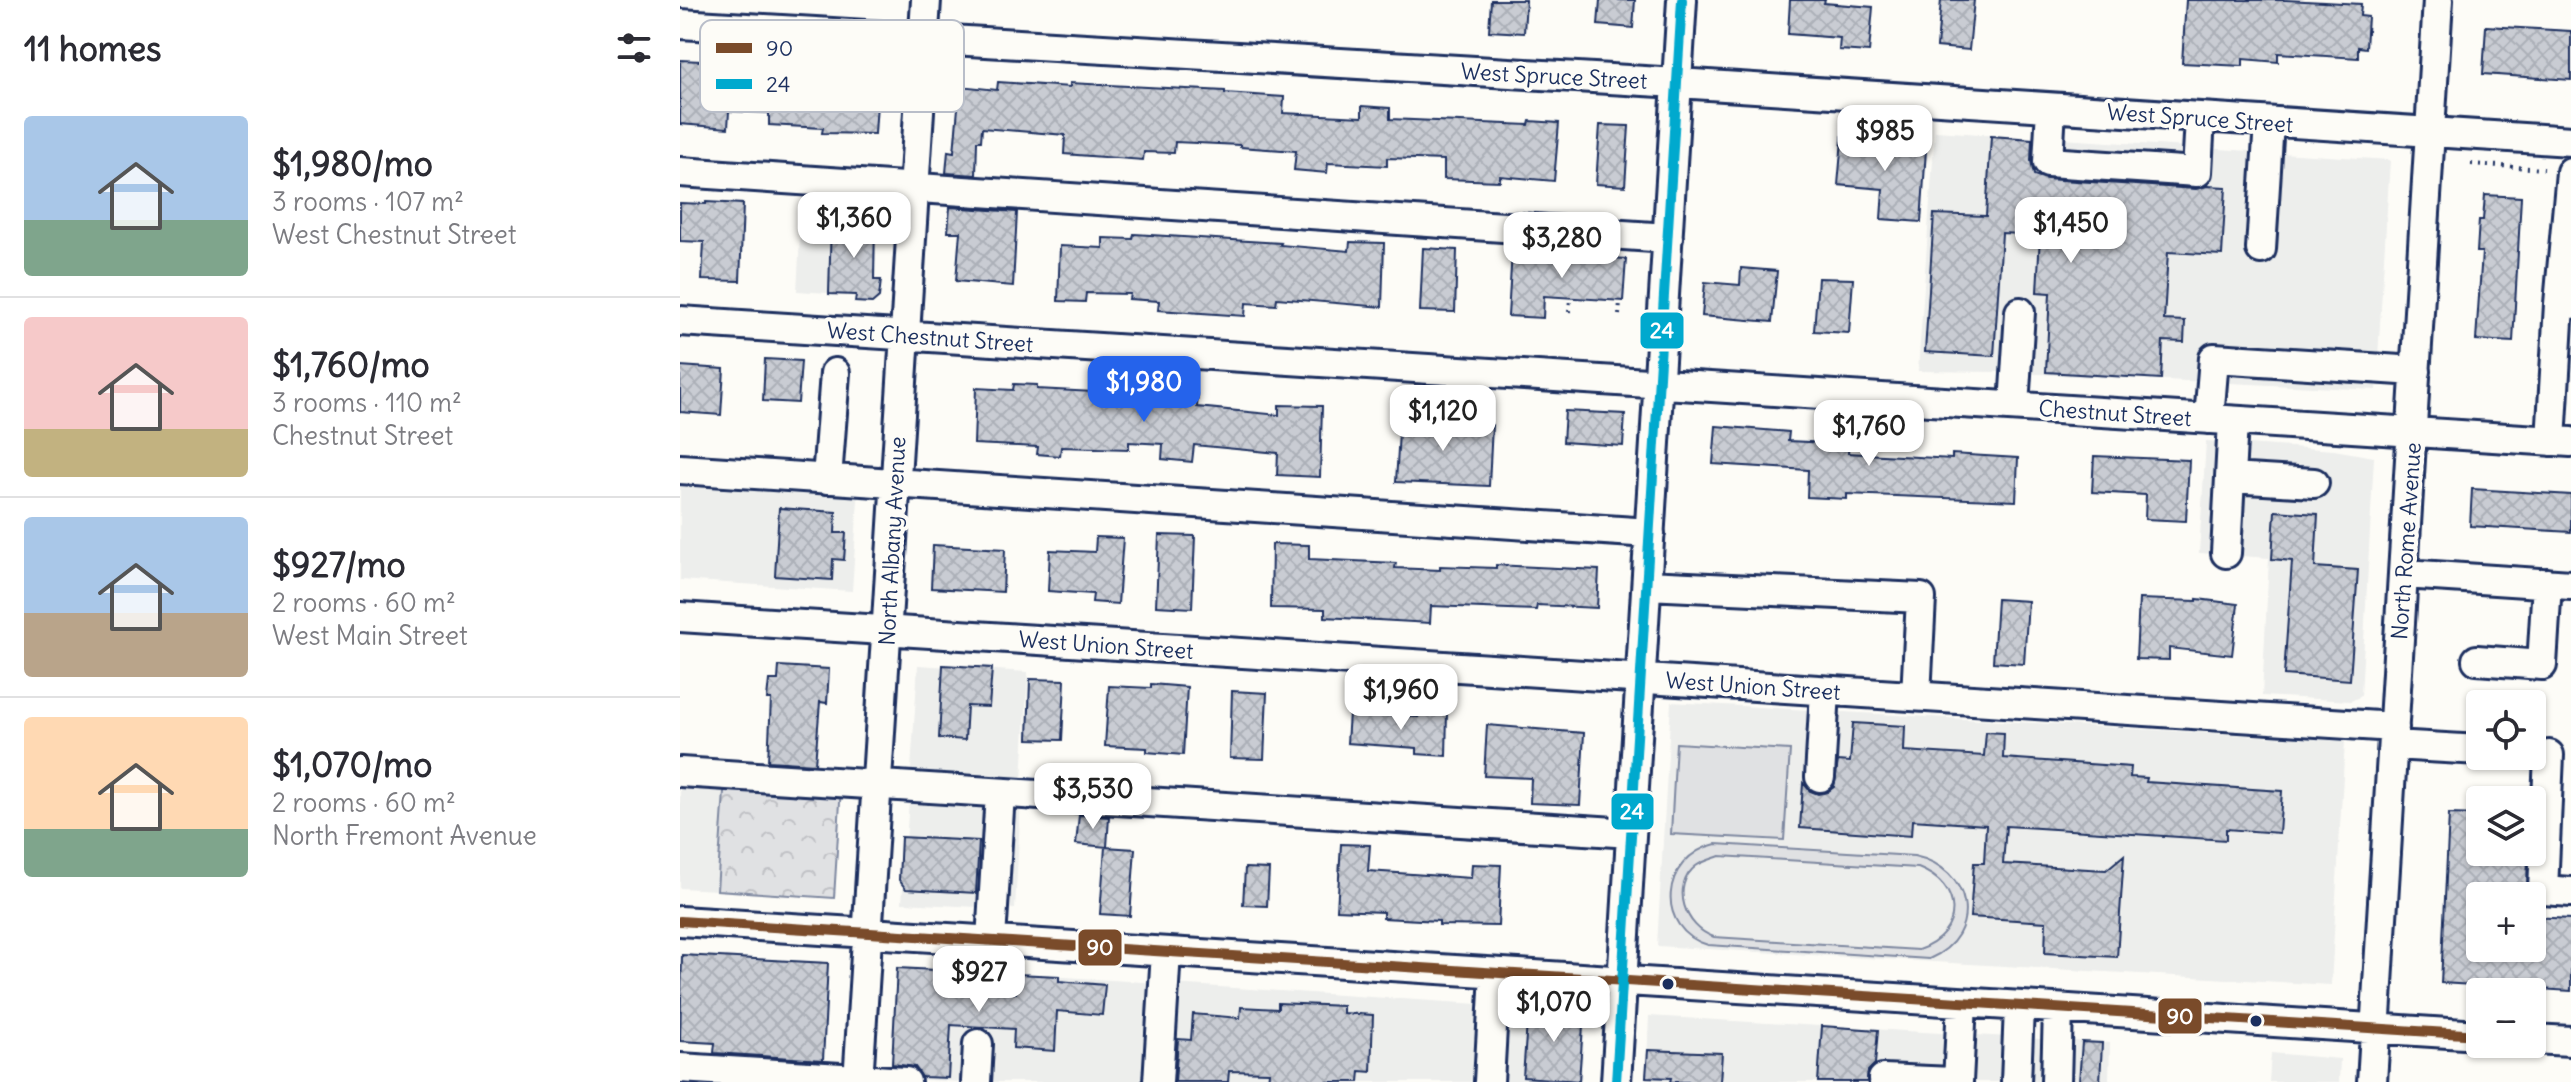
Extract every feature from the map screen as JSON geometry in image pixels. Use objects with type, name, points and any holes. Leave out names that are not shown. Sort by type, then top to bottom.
[{"type":"street","name":"North Albany Avenue","points":[[925,20],[926,0]]},
{"type":"street","points":[[1616,1082],[1682,0]]},
{"type":"street","name":"North Rome Avenue","points":[[2372,1082],[2438,0]]},
{"type":"street","name":"West Spruce Street","points":[[680,24],[700,25]]},
{"type":"street","name":"West Spruce Street","points":[[964,41],[1678,83],[2571,141]]},
{"type":"street","points":[[2051,108],[2048,162],[2182,171],[2197,172],[2200,118]]},
{"type":"street","name":"North Albany Avenue","points":[[858,1081],[919,112]]},
{"type":"street","points":[[2261,249],[2269,122]]},
{"type":"street","points":[[2561,441],[2565,304],[2562,171]]},
{"type":"street","points":[[680,172],[1668,238]]},
{"type":"street","points":[[2014,406],[2020,312]]},
{"type":"street","name":"West Chestnut Street","points":[[680,321],[1659,384]]},
{"type":"street","points":[[2226,553],[2230,478],[2214,358],[2416,371]]},
{"type":"street","points":[[827,479],[835,373]]},
{"type":"street","name":"Chestnut Street","points":[[1659,384],[2561,441]]},
{"type":"street","points":[[680,469],[1650,533]]},
{"type":"street","points":[[2230,478],[2314,483]]},
{"type":"street","points":[[2404,574],[2559,584],[2542,665],[2477,660]]},
{"type":"street","points":[[1647,585],[1921,598],[1916,696]]},
{"type":"street","name":"West Union Street","points":[[680,617],[1916,696],[2394,736],[2466,748]]},
{"type":"street","points":[[1820,777],[1825,691]]},
{"type":"street","points":[[2551,755],[2543,890],[2571,892]]},
{"type":"street","points":[[680,772],[1631,833]]},
{"type":"street","points":[[991,940],[1000,793]]},
{"type":"street","points":[[680,921],[2466,1034]]},
{"type":"street","points":[[1158,1082],[1166,952]]},
{"type":"street","points":[[1489,1082],[1495,973]]},
{"type":"street","points":[[1883,1079],[1955,1082],[1962,1003]]},
{"type":"street","points":[[2016,1082],[2019,1007]]},
{"type":"street","points":[[2056,1082],[2058,1009]]},
{"type":"street","points":[[2546,1040],[2571,1041]]},
{"type":"street","points":[[976,1082],[978,1044]]},
{"type":"street","points":[[680,1068],[906,1082]]},
{"type":"path","points":[[2471,164],[2562,171]]},
{"type":"path","points":[[1569,312],[1570,298]]},
{"type":"path","points":[[1619,315],[1620,301]]},
{"type":"shaded area","points":[[1935,131],[2390,160],[2376,390],[1918,371]]},
{"type":"shaded area","points":[[803,184],[880,190],[873,296],[797,291]]},
{"type":"shaded area","points":[[2206,441],[2334,450],[2374,457],[2361,696],[2351,701],[2262,696],[2269,558],[2199,553]]},
{"type":"shaded area","points":[[680,473],[859,484],[852,591],[680,580]]},
{"type":"shaded area","points":[[918,665],[1028,672],[1015,909],[902,903]]},
{"type":"shaded area","points":[[1671,702],[2345,741],[2331,985],[1657,946]]},
{"type":"shaded area","points":[[680,775],[725,778],[717,890],[680,888]]},
{"type":"shaded area","points":[[896,966],[1586,1011],[1581,1082],[961,1082],[890,1078]]},
{"type":"shaded area","points":[[1649,1016],[2110,1043],[2109,1082],[1646,1082]]},
{"type":"shaded area","points":[[2271,1053],[2340,1059],[2339,1082],[2269,1082]]},
{"type":"green space","points":[[1676,743],[1790,750],[1784,840],[1671,834]]},
{"type":"green space","points":[[725,778],[841,786],[834,898],[717,890]]},
{"type":"green space","points":[[1716,844],[1914,856],[1934,863],[1949,874],[1959,888],[1964,903],[1964,919],[1958,934],[1947,948],[1929,959],[1708,945],[1691,937],[1679,925],[1672,910],[1674,878],[1683,863],[1697,851]],"holes":[[[1720,856],[1918,868],[1944,886],[1952,909],[1951,922],[1944,933],[1918,950],[1714,937],[1695,925],[1684,906],[1684,884],[1688,874],[1696,866]]]},
{"type":"building","points":[[1491,0],[1526,0],[1524,33],[1489,31]]},
{"type":"building","points":[[1600,0],[1635,0],[1633,28],[1598,25]]},
{"type":"building","points":[[1790,0],[1825,0],[1824,3],[1873,7],[1869,52],[1839,50],[1840,38],[1788,34]]},
{"type":"building","points":[[1941,0],[1974,0],[1969,50],[1937,47]]},
{"type":"building","points":[[2186,0],[2361,4],[2360,16],[2368,17],[2366,48],[2358,47],[2358,58],[2278,53],[2278,62],[2243,59],[2243,66],[2182,63]]},
{"type":"building","points":[[2486,26],[2571,31],[2571,80],[2483,74]]},
{"type":"building","points":[[680,60],[700,61],[700,112],[729,112],[728,128],[680,124]]},
{"type":"building","points":[[998,82],[1225,91],[1284,97],[1283,113],[1362,117],[1362,106],[1390,108],[1390,119],[1529,125],[1530,121],[1559,123],[1554,181],[1500,176],[1500,181],[1444,179],[1444,160],[1387,158],[1387,166],[1328,163],[1327,173],[1294,170],[1296,151],[1240,145],[1175,142],[1174,153],[1144,152],[1143,160],[1064,154],[1065,135],[982,128],[981,141],[977,141],[976,175],[946,173],[948,151],[954,152],[958,112],[964,112],[964,86],[997,90]]},
{"type":"building","points":[[749,112],[876,112],[875,134],[822,133],[823,128],[769,125],[769,113]]},
{"type":"building","points":[[1600,125],[1629,126],[1625,186],[1596,184]]},
{"type":"building","points":[[1843,128],[1876,131],[1874,145],[1926,150],[1921,222],[1881,219],[1883,189],[1838,185]]},
{"type":"building","points":[[1991,136],[2032,139],[2034,175],[2046,179],[2196,189],[2226,187],[2222,255],[2168,252],[2164,320],[2185,321],[2184,342],[2163,341],[2161,379],[2046,372],[2050,293],[2037,292],[2040,235],[2002,233],[1994,356],[1925,352],[1934,214],[1986,216]]},
{"type":"building","points":[[2485,195],[2521,197],[2513,342],[2476,340],[2482,252],[2477,252],[2479,220],[2483,220]]},
{"type":"building","points":[[680,203],[743,204],[740,281],[702,280],[704,242],[680,241]]},
{"type":"building","points":[[950,207],[1017,212],[1013,286],[956,281],[960,232],[948,232]]},
{"type":"building","points":[[831,220],[875,220],[874,280],[881,280],[879,297],[872,303],[855,302],[856,295],[829,294]]},
{"type":"building","points":[[1134,234],[1281,243],[1349,251],[1350,242],[1384,243],[1382,307],[1277,298],[1276,305],[1246,303],[1245,316],[1158,310],[1159,301],[1129,299],[1130,294],[1086,293],[1085,302],[1058,301],[1060,246],[1103,248],[1103,238],[1133,239]]},
{"type":"building","points":[[1423,248],[1457,250],[1455,312],[1420,311]]},
{"type":"building","points":[[1512,251],[1626,259],[1623,301],[1544,296],[1543,318],[1508,316]]},
{"type":"building","points":[[1741,268],[1777,271],[1772,322],[1702,316],[1705,282],[1740,285]]},
{"type":"building","points":[[1818,278],[1853,279],[1849,333],[1814,331]]},
{"type":"building","points":[[765,359],[801,361],[798,403],[763,401]]},
{"type":"building","points":[[680,366],[724,369],[721,415],[680,412]]},
{"type":"building","points":[[1014,384],[1037,385],[1037,389],[1094,392],[1095,385],[1160,389],[1198,394],[1197,407],[1279,415],[1279,405],[1322,406],[1320,477],[1277,475],[1278,453],[1194,445],[1192,462],[1162,459],[1163,444],[1129,442],[1129,449],[1061,447],[1060,456],[1037,454],[1038,447],[974,444],[976,388],[1013,390]]},
{"type":"building","points":[[1565,411],[1625,414],[1623,446],[1563,442]]},
{"type":"building","points":[[1400,415],[1430,418],[1429,422],[1492,425],[1489,486],[1396,482]]},
{"type":"building","points":[[1716,426],[1789,432],[1788,441],[1849,444],[1848,453],[1952,459],[1952,454],[2018,458],[2016,501],[1847,494],[1847,499],[1807,497],[1808,470],[1713,464]]},
{"type":"building","points":[[2094,456],[2189,460],[2186,521],[2145,519],[2146,495],[2092,492]]},
{"type":"building","points":[[2472,489],[2571,495],[2571,532],[2470,526]]},
{"type":"building","points":[[779,508],[836,512],[835,533],[846,533],[844,560],[833,559],[832,580],[775,576]]},
{"type":"building","points":[[2275,511],[2318,514],[2315,567],[2358,570],[2350,680],[2284,675],[2292,561],[2272,559]]},
{"type":"building","points":[[1159,535],[1195,536],[1192,608],[1156,606]]},
{"type":"building","points":[[1096,537],[1123,538],[1118,604],[1092,602],[1093,594],[1048,591],[1050,550],[1095,552]]},
{"type":"building","points":[[1272,544],[1309,545],[1309,559],[1396,563],[1395,568],[1440,570],[1440,566],[1496,568],[1496,565],[1599,570],[1597,608],[1537,605],[1536,610],[1431,606],[1430,623],[1325,617],[1325,609],[1271,608]]},
{"type":"building","points":[[933,545],[1005,549],[1003,592],[931,588]]},
{"type":"building","points":[[1997,599],[2028,601],[2024,664],[1993,662]]},
{"type":"building","points":[[2139,599],[2197,599],[2238,604],[2232,655],[2169,648],[2169,660],[2136,659]]},
{"type":"building","points":[[943,665],[992,668],[989,707],[967,706],[965,740],[939,738]]},
{"type":"building","points":[[779,666],[829,669],[827,703],[820,702],[815,764],[768,761],[769,680],[778,680]]},
{"type":"building","points":[[1030,679],[1065,680],[1062,740],[1028,739]]},
{"type":"building","points":[[1151,684],[1187,687],[1183,755],[1147,752],[1147,748],[1105,746],[1109,686],[1151,688]]},
{"type":"building","points":[[1232,691],[1267,693],[1264,759],[1230,758]]},
{"type":"building","points":[[1418,712],[1447,713],[1446,756],[1417,754],[1417,748],[1347,743],[1349,713],[1418,717]]},
{"type":"building","points":[[1853,723],[1905,726],[1904,751],[1984,756],[1986,732],[2004,733],[2003,758],[2131,767],[2130,777],[2147,778],[2146,782],[2282,791],[2279,833],[2226,829],[2226,840],[2006,826],[2003,864],[2106,870],[2124,855],[2117,957],[2045,953],[2046,922],[1970,917],[1974,863],[1984,863],[1986,825],[1912,820],[1911,836],[1800,828],[1803,783],[1818,794],[1834,787],[1838,761],[1850,762]]},
{"type":"building","points":[[1487,725],[1584,733],[1580,805],[1530,803],[1531,778],[1484,776]]},
{"type":"building","points":[[2449,814],[2466,815],[2466,866],[2528,866],[2527,882],[2466,882],[2466,962],[2546,962],[2546,918],[2571,919],[2571,991],[2546,989],[2546,978],[2466,978],[2466,985],[2441,983]]},
{"type":"building","points":[[1079,815],[1109,817],[1107,847],[1076,844]]},
{"type":"building","points":[[901,837],[979,841],[976,893],[906,889],[899,880]]},
{"type":"building","points":[[1341,844],[1370,845],[1368,871],[1471,878],[1472,864],[1501,865],[1498,926],[1439,925],[1439,921],[1383,918],[1383,912],[1337,910]]},
{"type":"building","points":[[1105,847],[1135,849],[1130,916],[1100,914]]},
{"type":"building","points":[[1245,868],[1269,869],[1267,906],[1243,905]]},
{"type":"building","points":[[682,955],[828,963],[823,1060],[714,1053],[715,1043],[680,1041]]},
{"type":"building","points":[[897,968],[954,971],[953,988],[1016,993],[1017,974],[1059,976],[1059,981],[1105,985],[1102,1015],[1057,1011],[1055,1051],[1013,1048],[1014,1029],[951,1025],[948,1078],[922,1077],[915,1067],[892,1064]]},
{"type":"building","points":[[1278,1003],[1343,1006],[1343,1013],[1373,1015],[1371,1072],[1360,1071],[1359,1082],[1268,1082],[1269,1072],[1229,1071],[1228,1082],[1175,1082],[1178,1039],[1191,1040],[1193,1014],[1240,1018],[1241,1007],[1278,1009]]},
{"type":"building","points":[[1528,1008],[1584,1012],[1579,1081],[1523,1077]]},
{"type":"building","points":[[1822,1026],[1878,1030],[1875,1064],[1868,1071],[1867,1082],[1818,1082]]},
{"type":"building","points":[[2082,1042],[2102,1043],[2100,1082],[2079,1082]]},
{"type":"building","points":[[1648,1050],[1722,1053],[1720,1082],[1670,1082],[1671,1078],[1646,1077]]},
{"type":"transit line","name":"24","points":[[1616,1082],[1682,0]]},
{"type":"transit line","name":"90","points":[[680,921],[2466,1034]]}]
